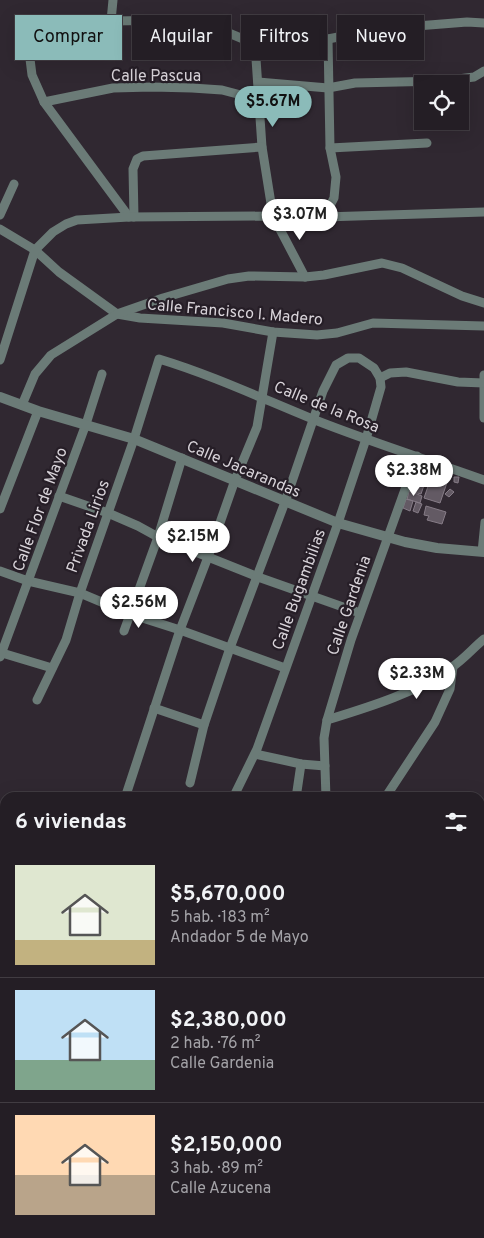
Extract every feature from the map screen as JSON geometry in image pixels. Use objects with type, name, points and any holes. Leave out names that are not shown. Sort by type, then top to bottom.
[{"type":"street","points":[[112,15],[113,0]]},
{"type":"street","points":[[122,21],[181,20],[205,23],[241,38]]},
{"type":"street","points":[[324,217],[334,198],[336,177],[330,148],[328,39],[379,29],[467,22],[484,23]]},
{"type":"street","points":[[30,60],[32,74],[44,102],[131,217]]},
{"type":"street","points":[[256,60],[262,147],[273,216],[305,277]]},
{"type":"street","points":[[258,82],[328,88],[355,83],[442,81],[474,76],[484,72]]},
{"type":"street","name":"Calle Pascua","points":[[44,102],[112,88],[192,88],[222,90],[241,95],[252,103],[261,114]]},
{"type":"street","points":[[330,148],[427,143]]},
{"type":"street","points":[[131,217],[133,169],[137,158],[142,156],[262,147]]},
{"type":"street","points":[[0,215],[14,184]]},
{"type":"street","points":[[0,360],[35,250],[54,232],[77,220],[131,217],[324,217],[484,212]]},
{"type":"street","name":"Calle Francisco I. Madero","points":[[0,230],[35,250],[59,272],[116,314],[140,318],[223,323],[273,332],[317,335],[337,333],[373,323],[484,326]]},
{"type":"street","points":[[22,405],[35,374],[51,355],[116,314],[228,279],[249,276],[324,276],[382,263],[402,268],[462,296],[484,303]]},
{"type":"street","points":[[127,792],[180,630],[235,480],[257,428],[273,332]]},
{"type":"street","points":[[190,783],[204,725],[230,648],[258,577],[323,391],[336,366],[348,358],[359,358],[374,368],[380,382],[390,373],[406,372],[458,382],[484,383]]},
{"type":"street","name":"Calle de la Rosa","points":[[159,359],[261,396],[313,419],[366,439],[484,480]]},
{"type":"street","name":"Privada Lirios","points":[[37,700],[66,640],[159,359]]},
{"type":"street","name":"Calle Flor de Mayo","points":[[1,655],[86,424],[102,374]]},
{"type":"street","points":[[484,375],[484,418]]},
{"type":"street","name":"Calle Bugambilias","points":[[236,792],[255,754],[338,522],[366,439],[380,382]]},
{"type":"street","name":"Calle Jacarandas","points":[[0,397],[38,411],[134,439],[285,502],[387,538],[437,548],[482,552]]},
{"type":"street","points":[[0,509],[38,411]]},
{"type":"street","name":"Calle Gardenia","points":[[326,792],[324,738],[327,720],[360,613],[417,456]]},
{"type":"street","points":[[124,631],[158,537],[182,458]]},
{"type":"street","points":[[59,496],[108,513],[158,537],[258,577],[360,613]]},
{"type":"street","points":[[482,552],[484,522]]},
{"type":"street","points":[[0,571],[28,581],[80,593],[130,614],[285,668]]},
{"type":"street","points":[[327,720],[384,702],[436,677],[453,667],[484,639]]},
{"type":"street","points":[[1,655],[52,668]]},
{"type":"street","points":[[390,792],[435,722],[450,689],[453,667]]},
{"type":"street","points":[[154,708],[204,725]]},
{"type":"street","points":[[255,754],[301,764],[326,766]]},
{"type":"street","points":[[297,792],[301,764]]},
{"type":"building","points":[[419,461],[431,465],[421,494],[410,491]]},
{"type":"building","points":[[435,466],[451,471],[440,503],[424,498]]},
{"type":"building","points":[[454,477],[459,477],[458,483],[454,482]]},
{"type":"building","points":[[450,489],[454,492],[449,497],[445,494]]},
{"type":"building","points":[[409,491],[422,496],[420,503],[407,499]]},
{"type":"building","points":[[406,499],[413,501],[410,511],[403,508]]},
{"type":"building","points":[[416,502],[422,504],[418,513],[413,511]]},
{"type":"building","points":[[426,506],[446,512],[442,524],[427,520],[429,516],[424,515]]}]
